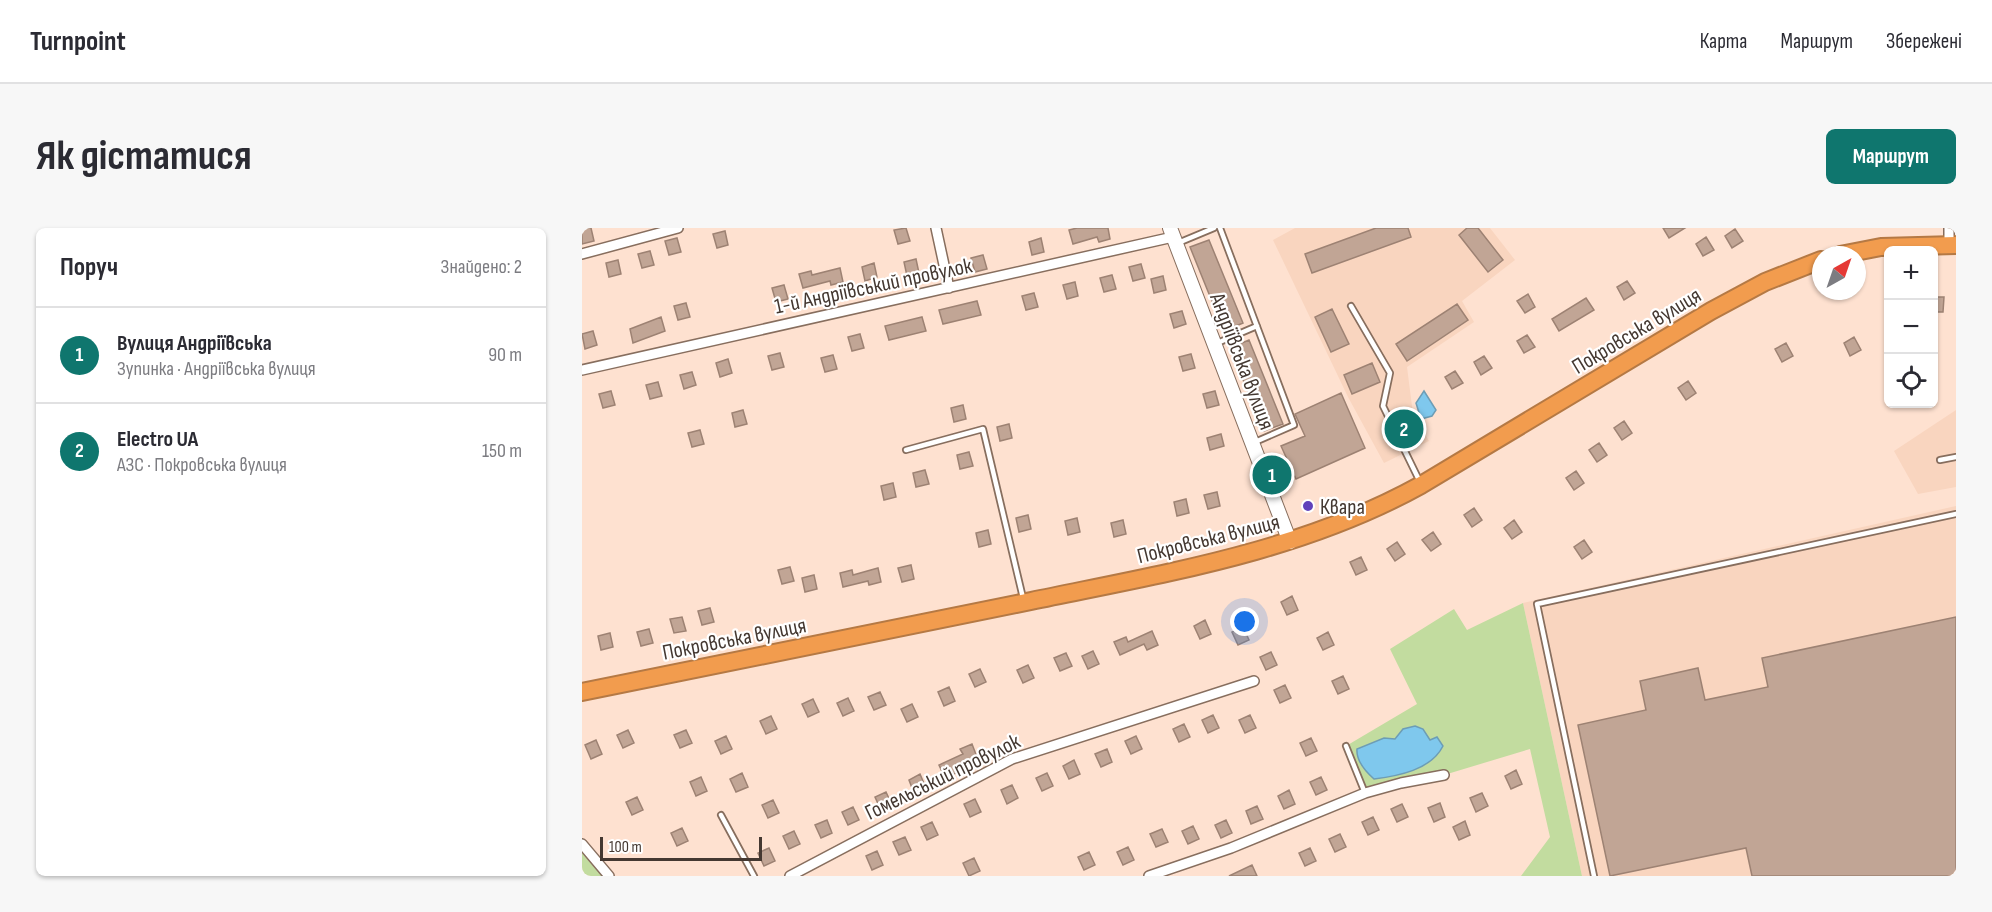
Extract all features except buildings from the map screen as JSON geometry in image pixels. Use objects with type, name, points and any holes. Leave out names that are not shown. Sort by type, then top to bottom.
[{"type":"highway","points":[[1866,251],[1951,239]]},
{"type":"highway","name":"Покровська вулиця","points":[[582,691],[1219,562],[1290,542],[1378,508],[1711,311],[1765,282],[1812,264]]},
{"type":"street","points":[[582,254],[678,228]]},
{"type":"street","points":[[936,228],[949,288]]},
{"type":"street","name":"1-й Андріївський провулок","points":[[582,370],[1173,236]]},
{"type":"street","name":"Андріївська вулиця","points":[[1173,236],[1290,542]]},
{"type":"street","name":"Гомельський провулок","points":[[790,876],[1012,759],[1254,681]]},
{"type":"street","points":[[1149,876],[1231,848],[1365,793],[1444,775]]},
{"type":"street","points":[[582,844],[609,876]]},
{"type":"lane","points":[[1173,236],[1214,228]]},
{"type":"lane","points":[[1220,228],[1294,425],[1252,443]]},
{"type":"lane","points":[[1351,306],[1390,373],[1383,406],[1421,484]]},
{"type":"lane","points":[[1214,345],[1257,326]]},
{"type":"lane","points":[[906,450],[983,429],[1024,602]]},
{"type":"lane","points":[[1940,460],[1956,457]]},
{"type":"lane","points":[[1594,876],[1537,604],[1956,514]]},
{"type":"lane","points":[[1346,747],[1365,793]]},
{"type":"lane","points":[[721,815],[754,876]]},
{"type":"shaded area","points":[[1295,228],[1490,228],[1515,260],[1462,301],[1474,322],[1407,367],[1413,414],[1429,441],[1384,463],[1348,397],[1273,240]]},
{"type":"shaded area","points":[[1956,410],[1956,487],[1918,494],[1894,451]]},
{"type":"shaded area","points":[[1956,506],[1956,876],[1582,876],[1523,603]]},
{"type":"green space","points":[[1523,603],[1582,876],[1521,876],[1550,837],[1530,749],[1444,775],[1365,793],[1346,746],[1417,704],[1390,649],[1454,609],[1467,630]]},
{"type":"green space","points":[[582,853],[602,876],[582,876]]},
{"type":"water","points":[[1424,391],[1436,410],[1432,416],[1421,419],[1416,403]]},
{"type":"water","points":[[1415,726],[1423,729],[1430,740],[1437,737],[1443,746],[1438,754],[1431,761],[1413,770],[1374,779],[1360,762],[1357,749],[1384,738],[1395,739],[1403,729]]},
{"type":"place","name":"Electro UA","points":[[1404,429]]},
{"type":"place","name":"Вулиця Андріївська","points":[[1272,475]]},
{"type":"place","name":"Квара","points":[[1308,506]]}]
